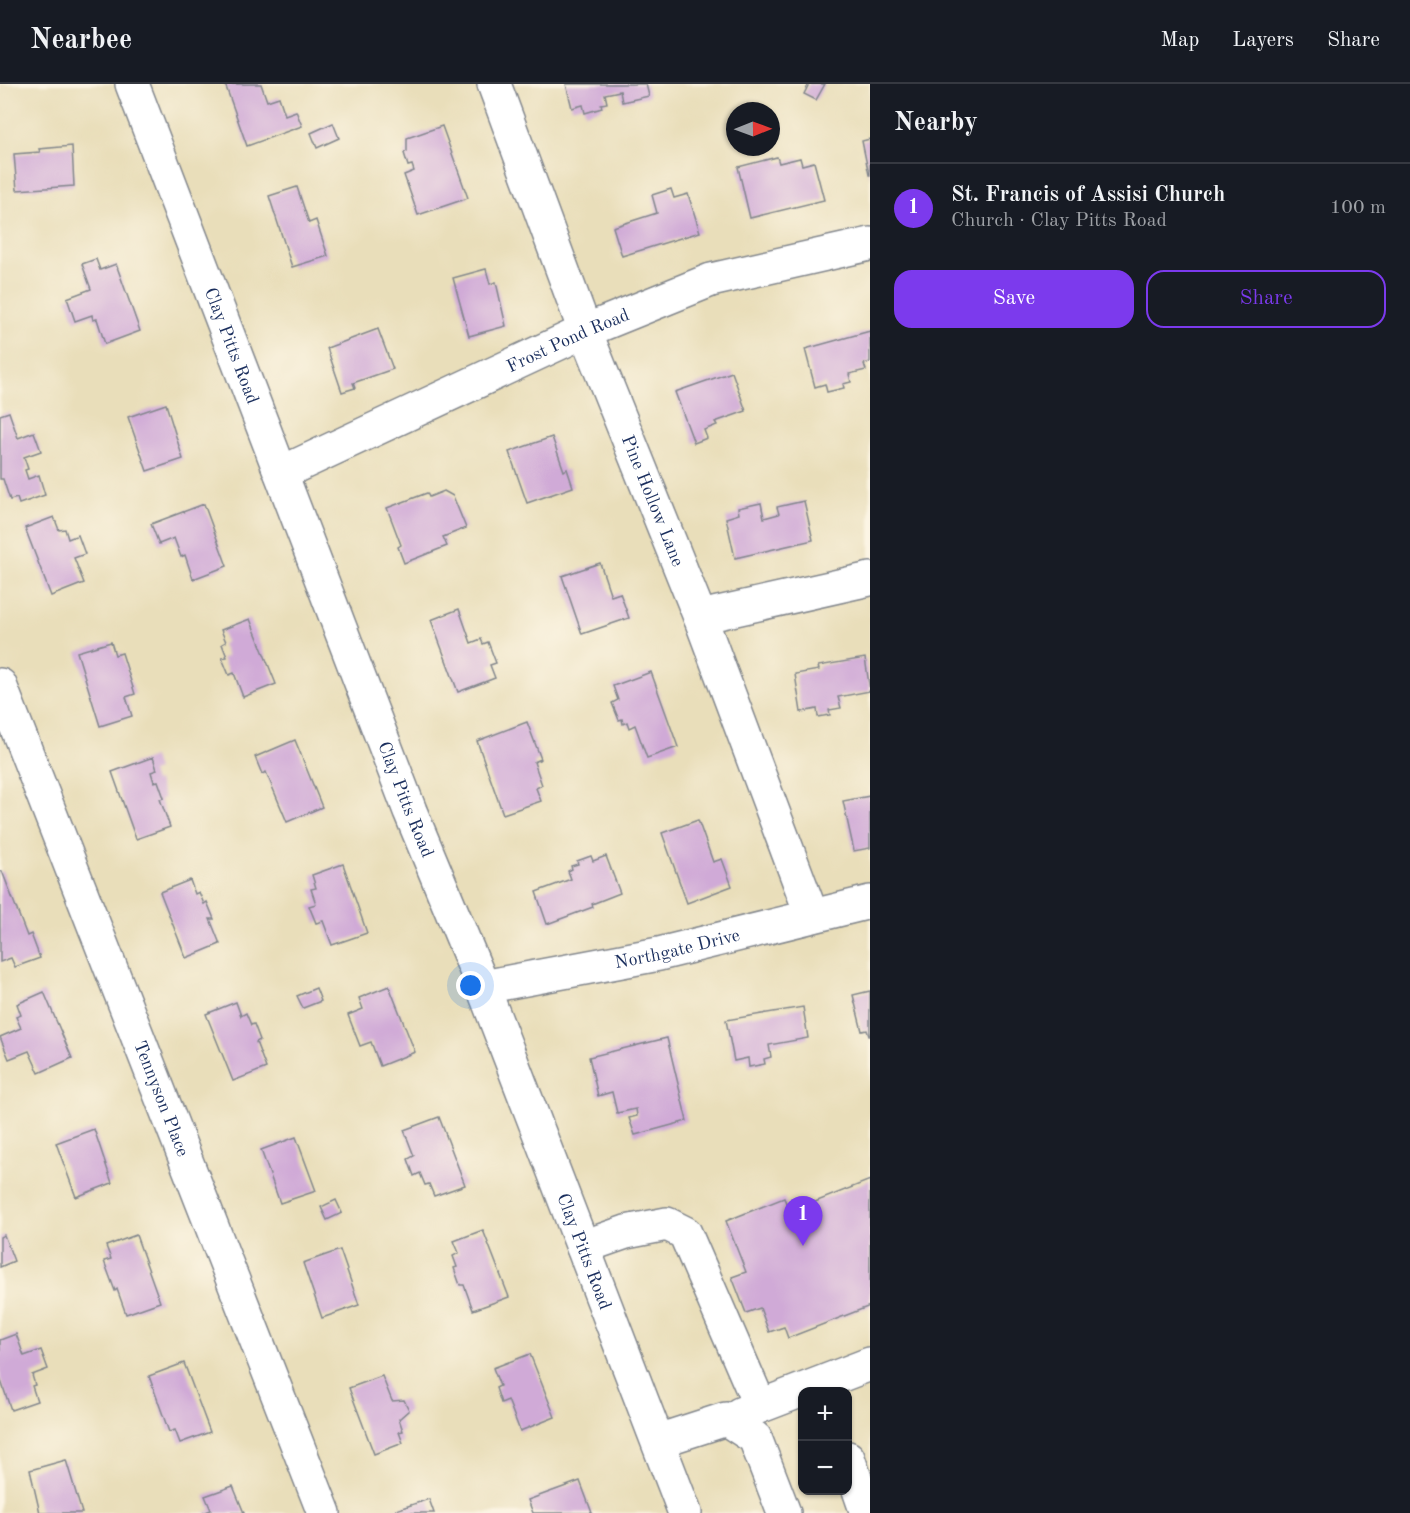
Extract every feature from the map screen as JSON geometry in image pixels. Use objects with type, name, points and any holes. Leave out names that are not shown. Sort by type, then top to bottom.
[{"type":"street","name":"Clay Pitts Road","points":[[132,84],[410,811],[483,987],[685,1513]]},
{"type":"street","name":"Pine Hollow Lane","points":[[494,84],[585,331],[700,617],[812,916]]},
{"type":"street","name":"Frost Pond Road","points":[[281,473],[585,331],[711,279],[870,244]]},
{"type":"street","points":[[700,617],[870,579]]},
{"type":"street","name":"Tennyson Place","points":[[0,685],[324,1513]]},
{"type":"street","name":"Northgate Drive","points":[[483,987],[659,954],[870,902]]},
{"type":"street","points":[[583,1247],[626,1232],[667,1224],[685,1233],[760,1406]]},
{"type":"street","points":[[825,1387],[870,1364]]},
{"type":"street","points":[[658,1441],[798,1395]]},
{"type":"street","points":[[726,1419],[754,1438],[784,1513]]},
{"type":"street","points":[[852,1470],[867,1513]]},
{"type":"building","points":[[225,84],[261,84],[267,101],[279,97],[285,115],[296,111],[302,126],[247,146]]},
{"type":"building","points":[[566,84],[646,84],[649,96],[622,102],[620,91],[605,94],[607,103],[601,104],[602,108],[585,113],[583,105],[572,108]]},
{"type":"building","points":[[809,84],[825,84],[816,100],[804,94]]},
{"type":"building","points":[[333,123],[339,138],[317,148],[311,133]]},
{"type":"building","points":[[442,126],[468,198],[418,215],[404,175],[414,171],[412,165],[408,166],[404,153],[407,151],[407,138]]},
{"type":"building","points":[[870,139],[870,175],[869,175],[862,141]]},
{"type":"building","points":[[72,146],[74,186],[17,190],[14,154]]},
{"type":"building","points":[[777,157],[779,163],[800,158],[802,165],[814,162],[824,200],[750,218],[738,167]]},
{"type":"building","points":[[297,187],[309,223],[316,220],[328,256],[292,267],[269,196]]},
{"type":"building","points":[[671,189],[674,198],[688,194],[700,232],[622,256],[613,227],[657,213],[652,195]]},
{"type":"building","points":[[96,259],[100,270],[116,264],[140,331],[105,344],[97,319],[93,320],[92,315],[75,321],[67,298],[91,289],[82,264]]},
{"type":"building","points":[[486,269],[490,284],[496,282],[506,326],[469,336],[453,278]]},
{"type":"building","points":[[378,329],[393,369],[353,383],[355,388],[342,392],[327,348]]},
{"type":"building","points":[[870,331],[870,362],[864,364],[866,370],[849,374],[851,382],[843,384],[844,388],[827,392],[825,384],[815,387],[805,349]]},
{"type":"building","points":[[732,372],[746,411],[715,422],[717,425],[704,430],[707,438],[694,443],[675,392]]},
{"type":"building","points":[[166,404],[183,459],[147,471],[128,417]]},
{"type":"building","points":[[9,412],[18,438],[34,432],[41,451],[24,457],[28,469],[25,470],[28,479],[39,475],[45,495],[19,504],[17,498],[10,500],[3,479],[0,479],[0,415]]},
{"type":"building","points":[[552,437],[564,471],[567,469],[573,487],[527,503],[509,452]]},
{"type":"building","points":[[444,491],[453,496],[466,528],[443,537],[447,546],[404,563],[398,547],[401,545],[387,508],[427,493],[429,497]]},
{"type":"building","points":[[804,501],[813,540],[735,558],[726,518],[739,514],[738,508],[761,503],[764,518],[779,514],[777,507]]},
{"type":"building","points":[[204,504],[227,566],[193,579],[185,555],[181,557],[174,538],[159,544],[151,524]]},
{"type":"building","points":[[54,517],[59,530],[65,529],[68,539],[78,535],[85,554],[74,558],[84,583],[51,596],[25,528]]},
{"type":"building","points":[[600,563],[611,596],[620,593],[629,618],[582,634],[562,576]]},
{"type":"building","points":[[459,609],[471,643],[481,639],[483,644],[488,642],[496,663],[490,665],[495,678],[458,692],[431,620]]},
{"type":"building","points":[[250,619],[276,684],[243,697],[234,673],[229,675],[222,658],[227,657],[222,644],[226,642],[221,630]]},
{"type":"building","points":[[111,642],[115,655],[122,653],[135,694],[126,697],[132,716],[100,726],[77,652]]},
{"type":"building","points":[[865,658],[870,691],[838,697],[841,708],[829,710],[830,715],[818,717],[817,709],[801,712],[795,674],[819,670],[818,666]]},
{"type":"building","points":[[651,672],[678,747],[647,758],[635,725],[629,728],[627,722],[623,724],[612,703],[618,700],[613,686]]},
{"type":"building","points":[[527,722],[541,759],[534,762],[542,785],[536,788],[541,801],[503,814],[477,741]]},
{"type":"building","points":[[295,740],[322,807],[287,822],[266,772],[262,774],[255,757]]},
{"type":"building","points":[[153,757],[157,770],[151,772],[154,782],[158,781],[164,798],[160,799],[170,827],[136,839],[112,772]]},
{"type":"building","points":[[870,796],[870,848],[854,851],[843,801]]},
{"type":"building","points":[[698,820],[713,862],[722,859],[732,886],[687,903],[662,833]]},
{"type":"building","points":[[591,856],[593,861],[606,856],[620,893],[592,904],[593,907],[547,924],[536,892],[571,879],[568,871],[572,869],[571,866]]},
{"type":"building","points":[[343,864],[367,933],[332,945],[323,921],[316,923],[309,906],[316,904],[311,889],[316,888],[312,875]]},
{"type":"building","points":[[2,871],[27,936],[31,934],[40,958],[15,967],[11,958],[0,962],[0,872]]},
{"type":"building","points":[[190,880],[195,894],[199,892],[204,904],[207,902],[214,919],[210,919],[220,944],[186,958],[160,892]]},
{"type":"building","points":[[389,986],[415,1052],[380,1066],[371,1042],[360,1046],[348,1015],[363,1009],[359,998]]},
{"type":"building","points":[[316,988],[321,1001],[303,1008],[297,996]]},
{"type":"building","points":[[870,991],[869,1036],[867,1030],[862,1031],[853,995]]},
{"type":"building","points":[[44,992],[72,1058],[39,1073],[29,1051],[9,1059],[0,1037],[21,1028],[16,1017],[21,1015],[17,1004]]},
{"type":"building","points":[[236,1002],[241,1016],[246,1013],[251,1025],[254,1024],[260,1040],[256,1042],[266,1068],[233,1081],[206,1014]]},
{"type":"building","points":[[803,1007],[808,1038],[769,1045],[771,1057],[764,1059],[765,1064],[749,1067],[748,1058],[734,1061],[726,1020]]},
{"type":"building","points":[[667,1038],[687,1121],[635,1135],[629,1118],[637,1116],[636,1109],[617,1113],[612,1092],[598,1096],[589,1057]]},
{"type":"building","points":[[439,1117],[465,1185],[434,1196],[429,1184],[425,1185],[420,1173],[414,1176],[408,1159],[414,1156],[404,1130]]},
{"type":"building","points":[[94,1129],[112,1183],[76,1197],[56,1143]]},
{"type":"building","points":[[296,1137],[316,1191],[280,1203],[261,1150]]},
{"type":"building","points":[[870,1180],[870,1306],[788,1338],[784,1327],[769,1332],[760,1308],[746,1313],[732,1277],[746,1272],[726,1221],[784,1198],[790,1212]]},
{"type":"building","points":[[336,1200],[342,1213],[327,1220],[321,1207]]},
{"type":"building","points":[[483,1230],[509,1297],[473,1310],[464,1285],[460,1285],[454,1268],[457,1267],[453,1256],[459,1253],[454,1241]]},
{"type":"building","points":[[4,1235],[14,1261],[0,1267],[0,1237]]},
{"type":"building","points":[[136,1235],[160,1302],[126,1314],[104,1261],[111,1259],[106,1246]]},
{"type":"building","points":[[340,1250],[359,1305],[322,1318],[303,1263]]},
{"type":"building","points":[[16,1334],[24,1356],[41,1350],[48,1369],[32,1375],[35,1385],[32,1386],[37,1401],[11,1410],[0,1378],[0,1340]]},
{"type":"building","points":[[530,1354],[555,1417],[520,1431],[508,1400],[501,1403],[496,1388],[500,1386],[493,1368]]},
{"type":"building","points":[[184,1363],[210,1432],[180,1443],[175,1430],[169,1432],[149,1376]]},
{"type":"building","points":[[382,1376],[392,1401],[404,1400],[409,1410],[399,1419],[403,1431],[399,1432],[403,1443],[374,1454],[349,1388]]},
{"type":"building","points":[[66,1460],[82,1513],[40,1513],[30,1470]]},
{"type":"building","points":[[580,1481],[592,1513],[533,1513],[528,1500]]},
{"type":"building","points":[[233,1486],[244,1513],[203,1513],[211,1510],[205,1496]]},
{"type":"building","points":[[429,1499],[434,1513],[398,1513],[396,1510]]},
{"type":"place","name":"St. Francis of Assisi Church","points":[[803,1246]]}]
